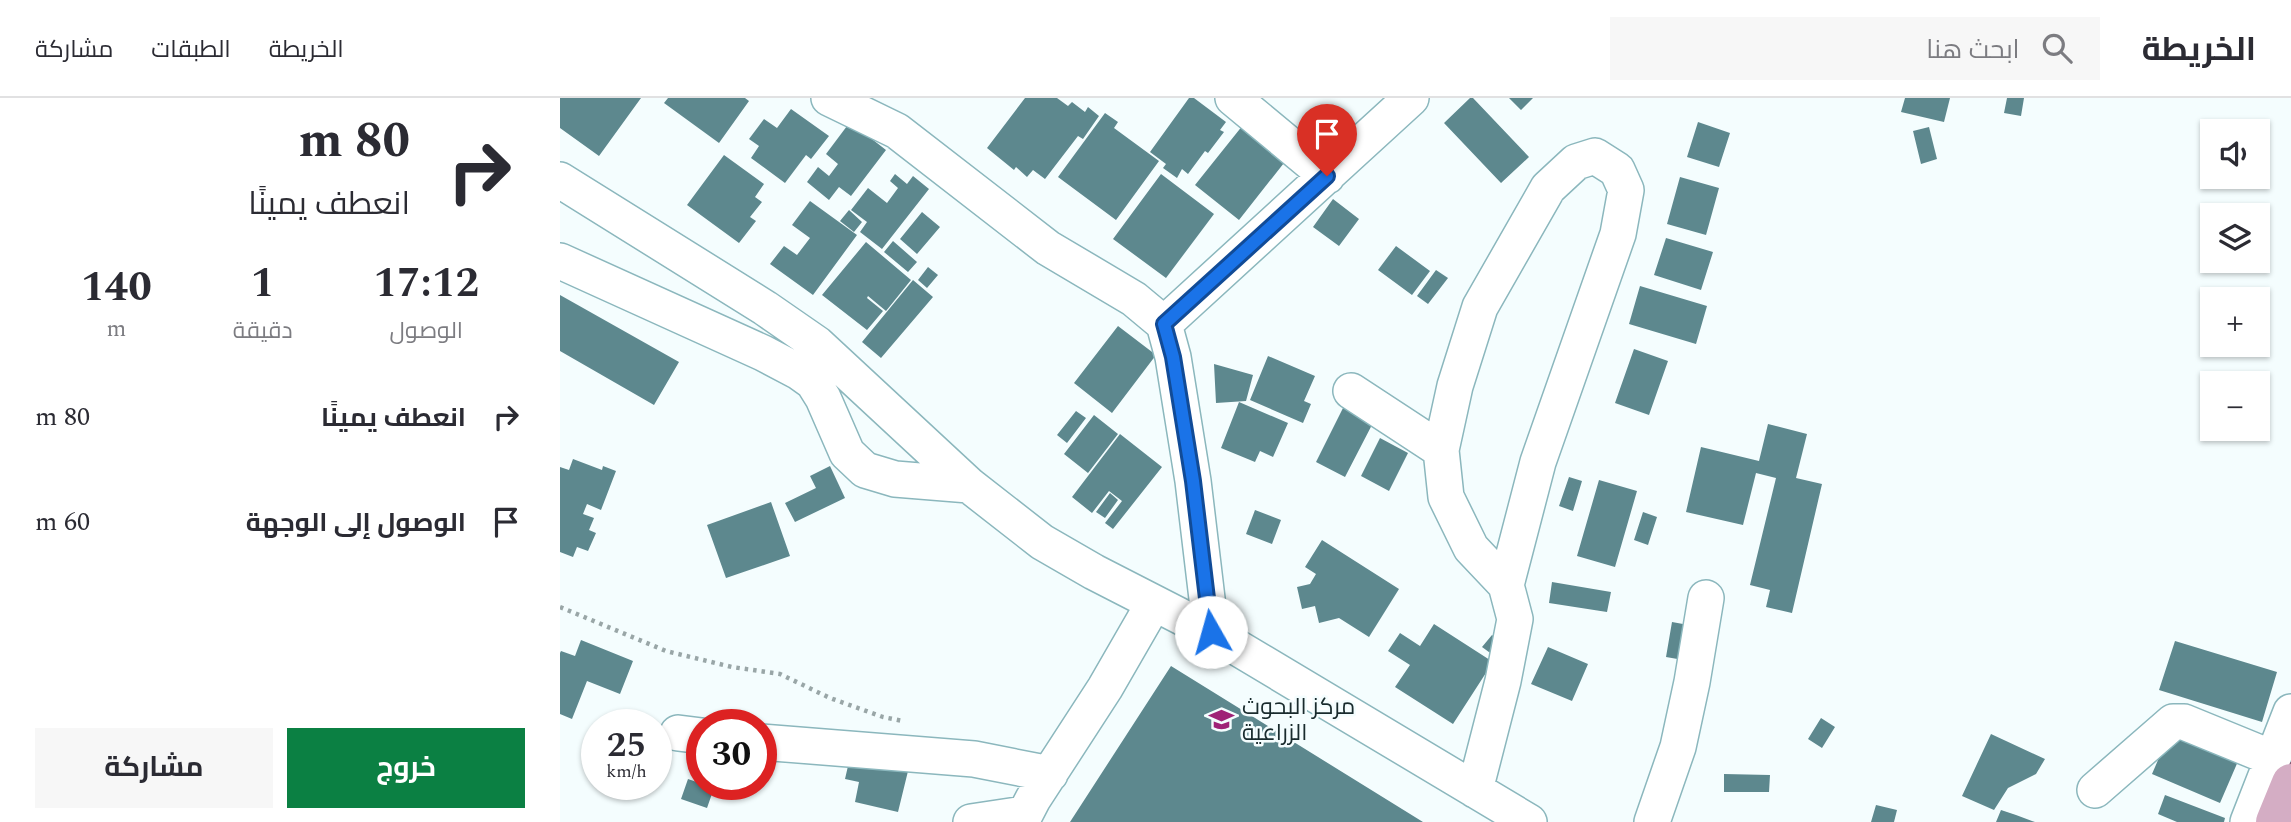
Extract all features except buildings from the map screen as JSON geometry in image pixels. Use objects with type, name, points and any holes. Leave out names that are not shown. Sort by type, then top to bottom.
[{"type":"main road","points":[[2275,822],[2282,770]]},
{"type":"street","points":[[829,98],[897,131],[1048,248],[1134,299],[1164,324],[1173,357],[1188,453],[1211,632]]},
{"type":"street","points":[[1233,98],[1327,176]]},
{"type":"street","points":[[1164,324],[1411,98]]},
{"type":"street","points":[[1475,790],[1503,681],[1515,619],[1506,585],[1471,548],[1446,496],[1441,450],[1455,386],[1480,307],[1548,187],[1576,162],[1595,156],[1617,170],[1626,190],[1618,234],[1538,462],[1506,585]]},
{"type":"street","points":[[560,180],[765,308],[817,344],[969,485],[1042,542],[1211,632],[1530,822]]},
{"type":"street","points":[[560,261],[799,372],[813,382],[823,398],[847,453],[865,470],[895,479],[969,485]]},
{"type":"street","points":[[1351,391],[1441,450]]},
{"type":"street","points":[[1652,822],[1678,747],[1706,598]]},
{"type":"street","points":[[971,822],[1023,818],[1105,688],[1154,603]]},
{"type":"street","points":[[2248,822],[2282,770],[2291,712]]},
{"type":"street","points":[[2095,790],[2173,722],[2184,722],[2282,770]]},
{"type":"street","points":[[777,743],[974,759],[1050,774]]},
{"type":"path","points":[[560,607],[666,651],[732,667],[780,674],[831,698],[883,717],[909,722]]},
{"type":"place","name":"مركز البحوث الزراعية","points":[[1222,720]]},
{"type":"route","points":[[1211,632],[1193,481],[1173,357],[1164,324],[1327,176]]}]
